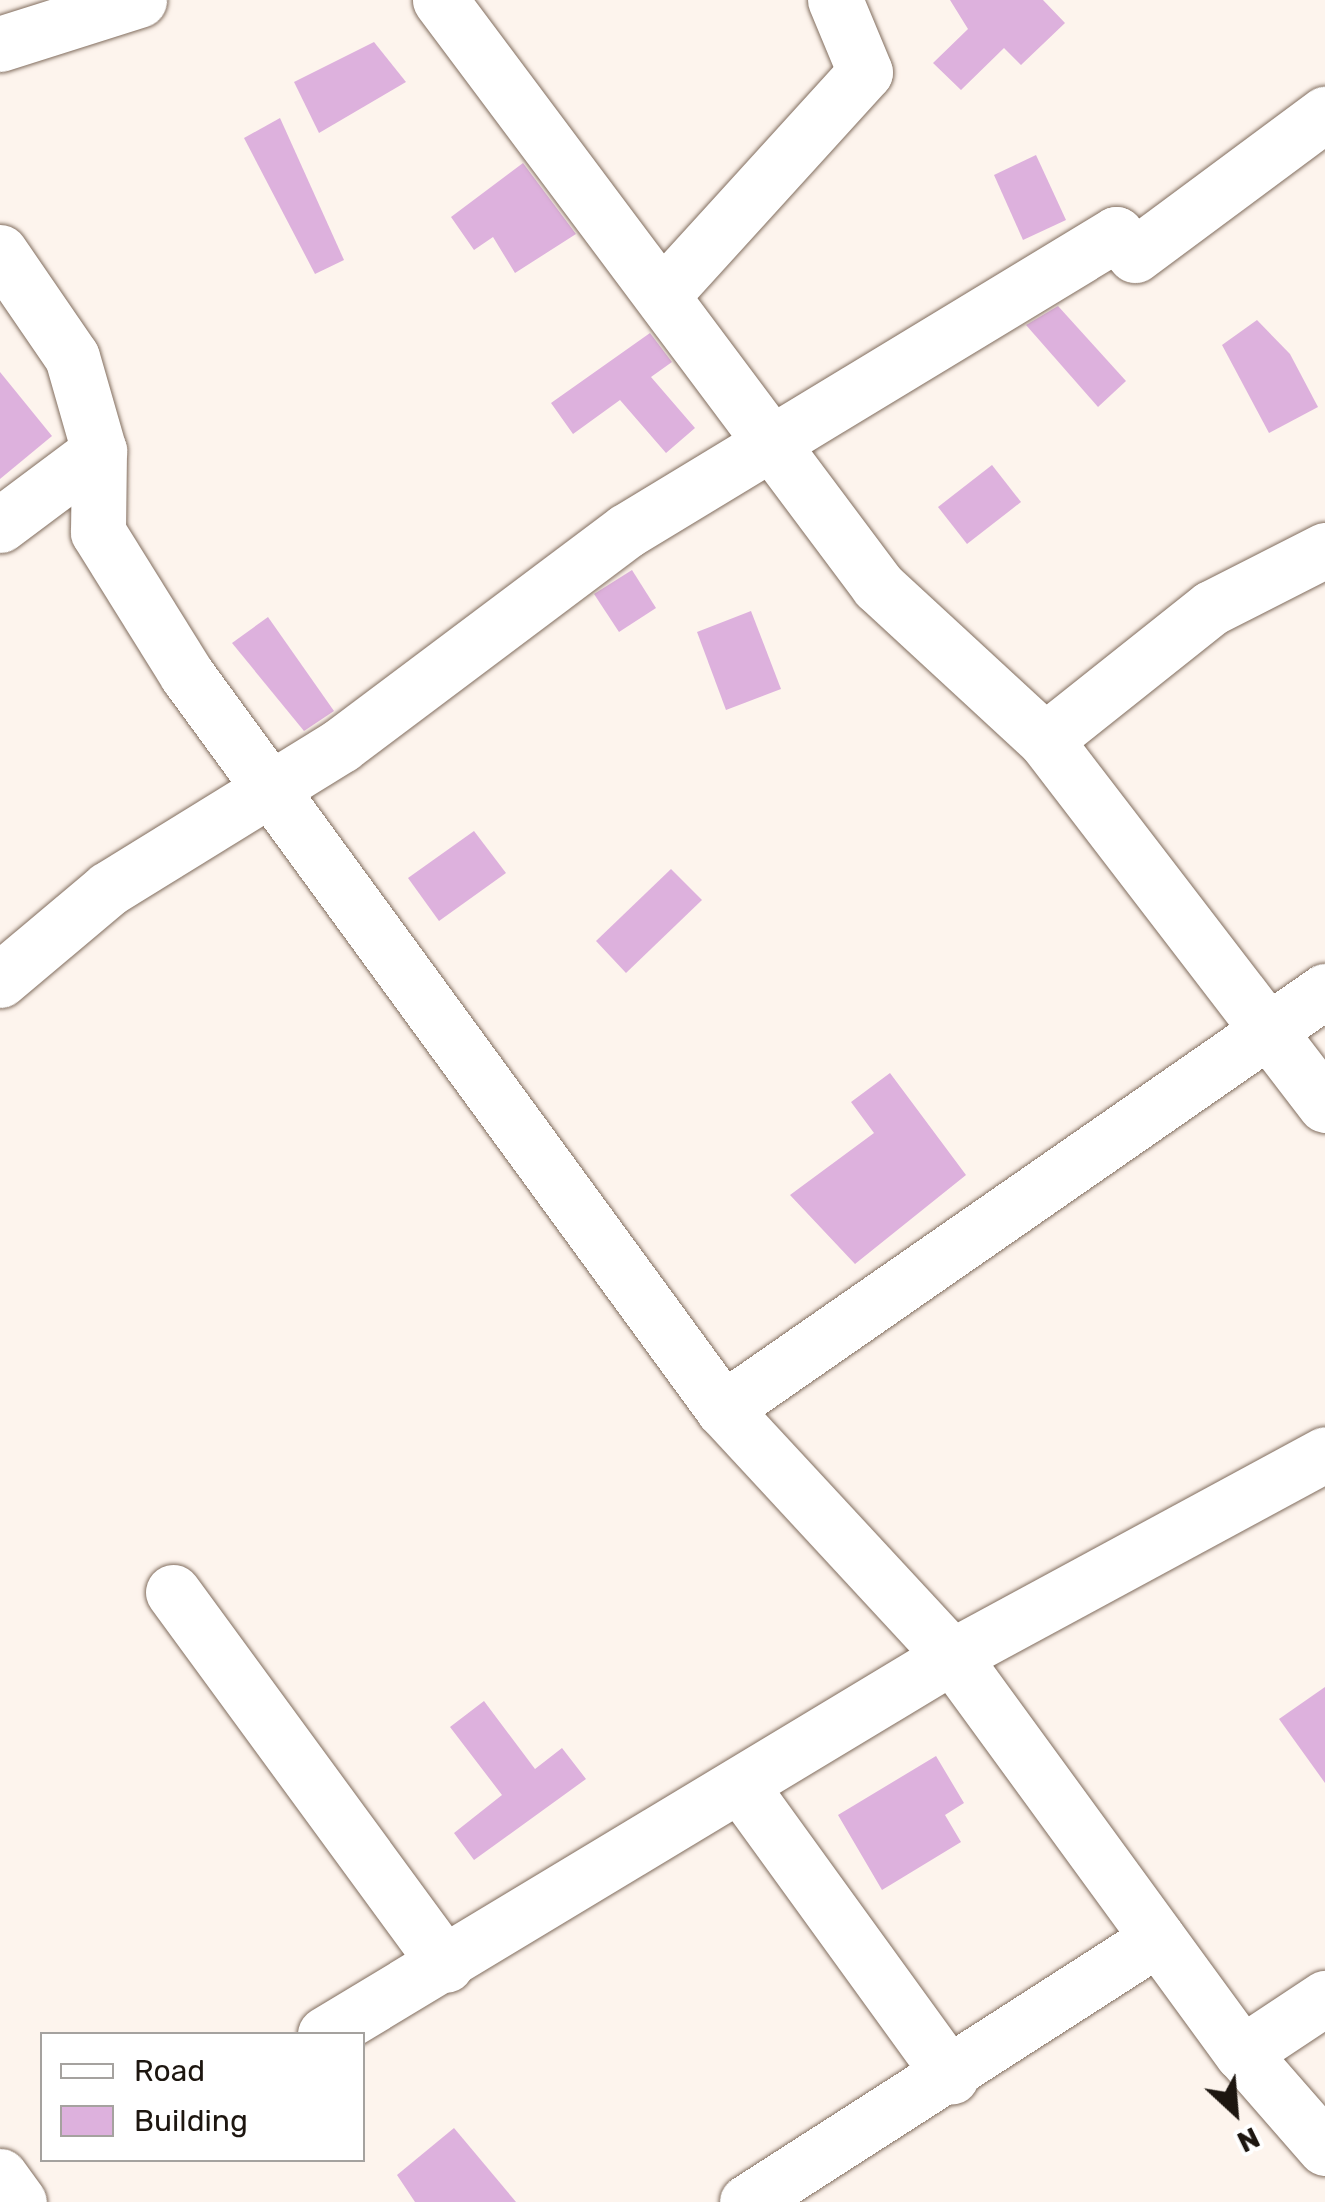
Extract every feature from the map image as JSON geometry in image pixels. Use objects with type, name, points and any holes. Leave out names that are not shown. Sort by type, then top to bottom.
[{"type":"street","points":[[0,44],[139,0]]},
{"type":"street","points":[[440,0],[664,292],[878,586],[1044,740],[1325,1106]]},
{"type":"street","points":[[664,292],[864,72],[835,0]]},
{"type":"street","points":[[0,980],[166,848],[271,788],[626,531],[776,446],[1116,234],[1135,255],[1325,114]]},
{"type":"street","points":[[0,252],[72,357],[99,452],[98,532],[271,788],[723,1409],[952,1656],[1242,2053],[1325,2148]]},
{"type":"street","points":[[0,525],[99,452]]},
{"type":"street","points":[[1044,740],[1211,608],[1325,550]]},
{"type":"street","points":[[723,1409],[1325,991]]},
{"type":"street","points":[[329,2032],[446,1965],[952,1656],[1325,1454]]},
{"type":"street","points":[[172,1592],[446,1965]]},
{"type":"street","points":[[740,1785],[951,2077]]},
{"type":"street","points":[[779,2194],[1158,1938]]},
{"type":"street","points":[[1242,2053],[1325,1998]]},
{"type":"building","points":[[950,0],[1043,0],[1065,23],[1021,65],[1004,48],[961,90],[933,63],[968,29]]},
{"type":"building","points":[[374,42],[406,82],[319,133],[294,82]]},
{"type":"building","points":[[280,118],[344,260],[315,274],[244,138]]},
{"type":"building","points":[[1036,155],[1066,220],[1023,240],[994,175]]},
{"type":"building","points":[[523,163],[576,234],[515,273],[493,237],[474,250],[451,217]]},
{"type":"building","points":[[1058,306],[1126,381],[1098,407],[1026,325]]},
{"type":"building","points":[[1257,320],[1290,354],[1318,407],[1269,433],[1222,345]]},
{"type":"building","points":[[650,333],[672,362],[651,377],[695,428],[666,453],[620,400],[573,434],[551,403]]},
{"type":"building","points":[[0,372],[52,436],[0,479]]},
{"type":"building","points":[[992,465],[1021,502],[967,544],[938,507]]},
{"type":"building","points":[[632,570],[656,608],[619,632],[594,594]]},
{"type":"building","points":[[751,611],[781,689],[726,710],[697,632]]},
{"type":"building","points":[[268,617],[334,711],[304,731],[232,643]]},
{"type":"building","points":[[474,831],[506,873],[439,921],[408,878]]},
{"type":"building","points":[[671,869],[702,900],[626,973],[596,941]]},
{"type":"building","points":[[890,1073],[966,1175],[855,1264],[790,1195],[874,1133],[851,1102]]},
{"type":"building","points":[[1325,1687],[1325,1783],[1279,1719]]},
{"type":"building","points":[[484,1701],[535,1769],[562,1748],[586,1779],[474,1860],[454,1833],[502,1795],[450,1727]]},
{"type":"building","points":[[936,1756],[964,1803],[945,1815],[961,1842],[882,1890],[838,1815]]},
{"type":"building","points":[[454,2128],[516,2202],[415,2202],[397,2175]]}]
